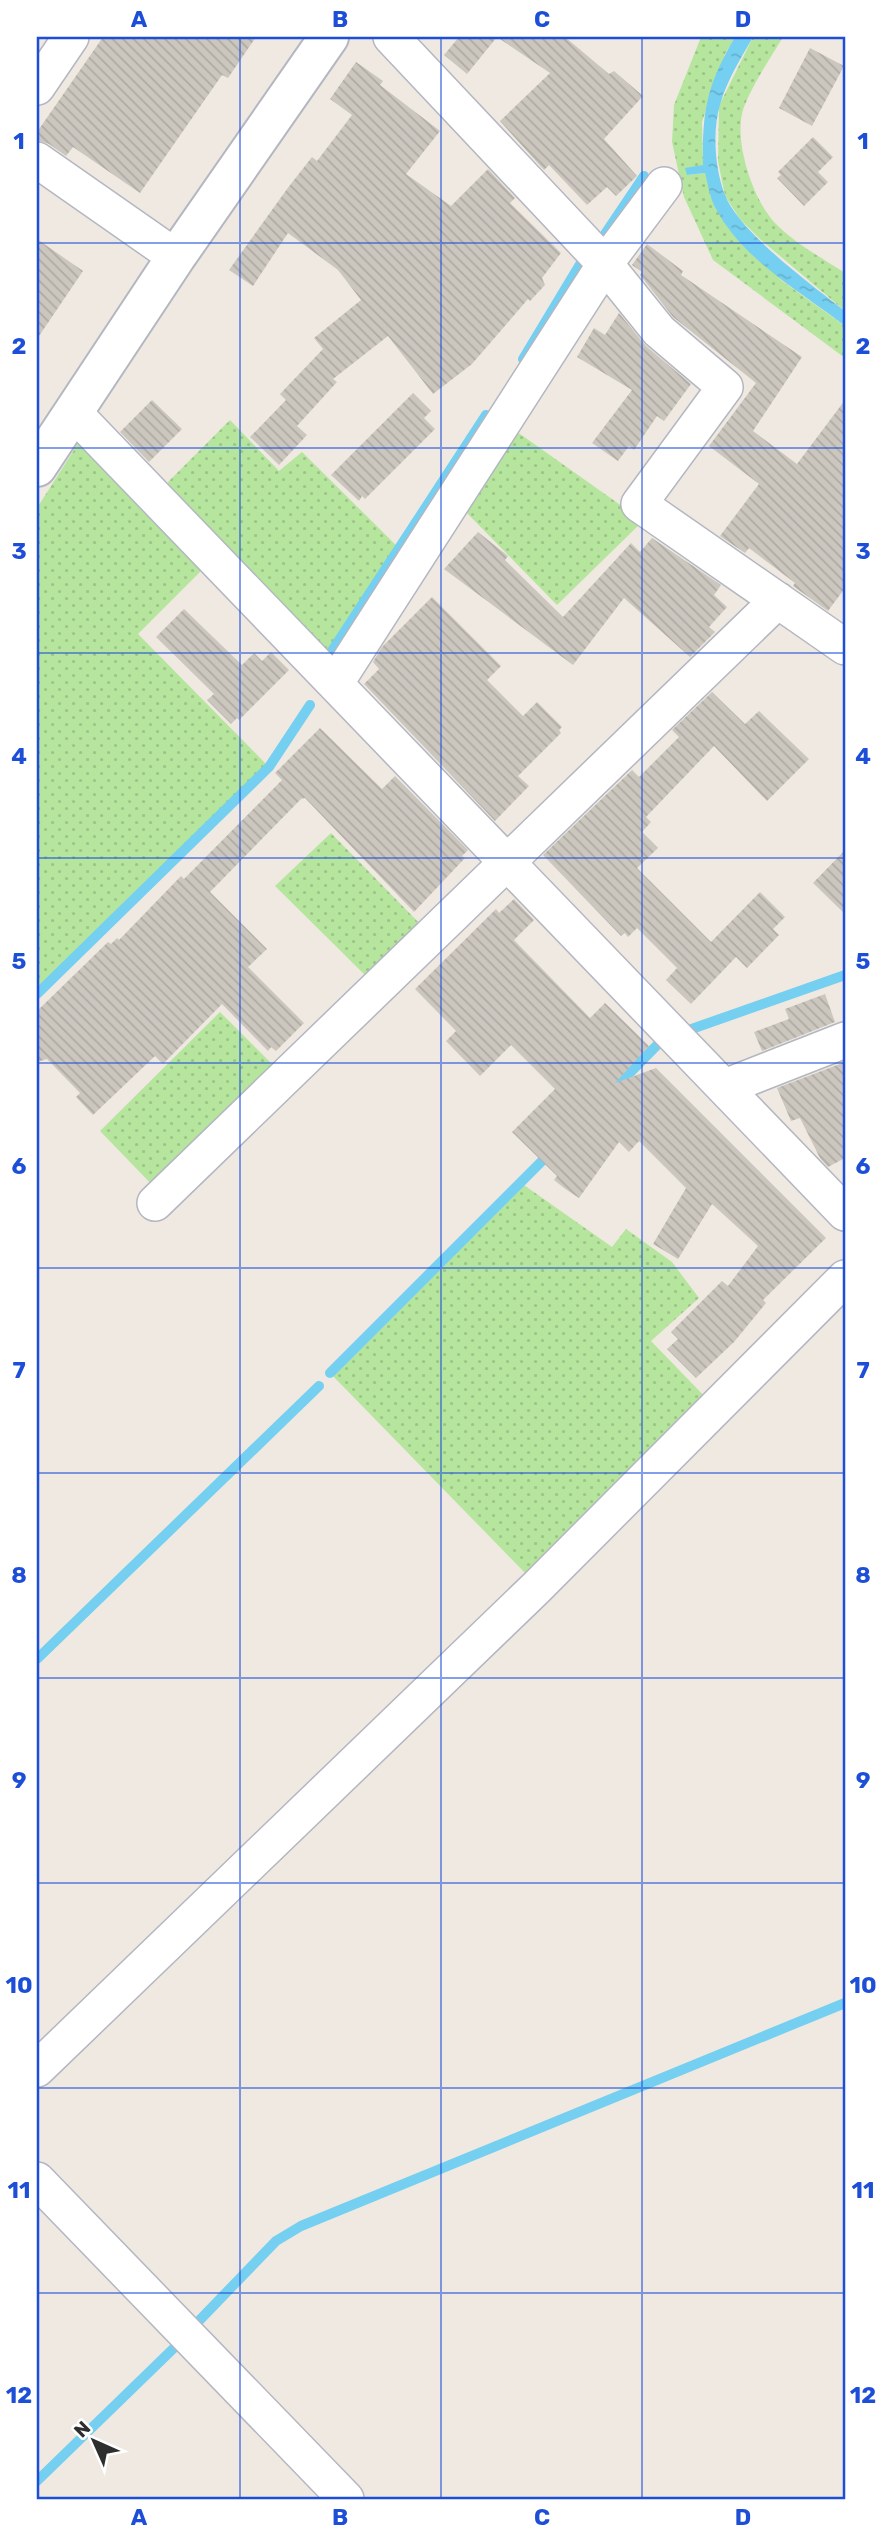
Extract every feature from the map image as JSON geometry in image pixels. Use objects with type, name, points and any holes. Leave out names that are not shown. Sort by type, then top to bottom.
[{"type":"street","points":[[37,86],[71,37]]},
{"type":"street","points":[[37,467],[176,257],[329,37]]},
{"type":"street","points":[[391,37],[605,264],[659,331],[724,387],[639,504],[845,647]]},
{"type":"street","points":[[37,160],[176,257]]},
{"type":"street","points":[[335,684],[605,264],[664,185]]},
{"type":"street","points":[[74,412],[845,1213]]},
{"type":"street","points":[[155,1203],[778,600]]},
{"type":"street","points":[[725,1087],[845,1040]]},
{"type":"street","points":[[37,2069],[536,1588],[845,1278]]},
{"type":"street","points":[[37,2180],[346,2499]]},
{"type":"green space","points":[[701,37],[735,37],[725,54],[702,122],[703,165],[687,175],[705,173],[716,209],[781,280],[845,326],[845,358],[713,260],[684,197],[672,142],[674,105]]},
{"type":"green space","points":[[753,37],[783,37],[757,80],[741,120],[743,151],[752,184],[775,223],[799,244],[845,273],[845,311],[760,239],[740,219],[725,196],[718,161],[719,106]]},
{"type":"green space","points":[[230,420],[279,471],[302,452],[409,558],[333,670],[169,496],[168,482]]},
{"type":"green space","points":[[513,429],[643,521],[557,605],[462,508]]},
{"type":"green space","points":[[81,439],[208,564],[138,634],[269,767],[37,994],[37,508]]},
{"type":"green space","points":[[331,833],[425,929],[371,981],[275,886]]},
{"type":"green space","points":[[220,1012],[280,1072],[158,1191],[100,1131]]},
{"type":"green space","points":[[521,1183],[612,1247],[626,1229],[672,1262],[699,1298],[651,1341],[711,1403],[531,1579],[330,1373]]},
{"type":"water","points":[[735,37],[753,37],[730,78],[718,115],[716,150],[725,195],[733,210],[761,241],[845,311],[845,326],[774,274],[742,244],[714,205],[705,173],[687,175],[685,168],[703,165],[708,98],[718,70]]},
{"type":"building","points":[[103,37],[256,37],[228,78],[222,75],[140,193],[73,147],[66,156],[49,144],[37,140],[37,132]]},
{"type":"building","points":[[459,37],[497,37],[467,74],[444,55]]},
{"type":"building","points":[[497,37],[565,37],[609,74],[614,71],[643,96],[604,139],[637,176],[616,196],[607,187],[587,205],[549,165],[544,170],[500,121],[550,73]]},
{"type":"building","points":[[810,48],[844,66],[812,126],[779,108]]},
{"type":"building","points":[[356,62],[383,81],[380,85],[440,131],[406,174],[451,206],[488,169],[515,198],[510,203],[561,253],[542,278],[545,285],[530,301],[528,299],[472,364],[433,394],[388,336],[333,379],[337,382],[297,426],[307,435],[279,465],[250,437],[286,400],[280,394],[323,349],[314,338],[361,300],[338,270],[288,233],[253,286],[229,270],[312,157],[317,161],[352,115],[330,99]]},
{"type":"building","points":[[813,137],[833,157],[818,172],[828,182],[804,206],[777,178],[781,175],[778,172]]},
{"type":"building","points":[[37,239],[83,271],[37,339]]},
{"type":"building","points":[[647,244],[683,271],[681,275],[802,357],[753,431],[797,464],[845,400],[845,588],[828,611],[793,586],[795,583],[749,548],[745,553],[720,536],[759,484],[709,446],[756,383],[673,317],[640,275],[642,272],[632,265]]},
{"type":"building","points":[[619,313],[646,346],[691,384],[664,421],[657,416],[634,450],[629,446],[618,461],[592,443],[632,390],[577,357],[594,328],[605,335]]},
{"type":"building","points":[[413,393],[431,411],[424,418],[435,429],[365,499],[362,496],[359,501],[331,475]]},
{"type":"building","points":[[152,400],[182,429],[149,462],[120,432]]},
{"type":"building","points":[[478,532],[508,556],[505,560],[563,617],[631,543],[640,552],[652,538],[721,585],[714,595],[727,607],[709,627],[715,632],[690,657],[624,598],[573,665],[444,569]]},
{"type":"building","points":[[432,597],[501,666],[487,680],[523,716],[537,702],[562,727],[559,730],[561,733],[518,776],[529,786],[495,821],[364,684],[379,669],[373,662],[382,647]]},
{"type":"building","points":[[184,609],[242,665],[254,653],[262,661],[271,652],[289,670],[239,720],[237,718],[231,724],[207,700],[214,694],[156,637]]},
{"type":"building","points":[[712,692],[745,724],[759,711],[809,759],[767,801],[714,746],[646,817],[651,822],[642,832],[658,848],[637,868],[711,942],[760,892],[785,917],[773,929],[779,935],[747,968],[736,957],[691,1004],[666,980],[677,968],[637,928],[628,937],[625,933],[621,936],[543,855],[632,770],[639,777],[679,737],[672,730]]},
{"type":"building","points":[[320,728],[382,789],[395,776],[468,850],[462,856],[465,858],[414,912],[305,798],[301,799],[210,892],[267,949],[248,967],[304,1023],[276,1051],[271,1047],[268,1051],[222,1004],[163,1064],[155,1056],[93,1115],[76,1097],[80,1093],[47,1059],[37,1062],[37,1011],[108,942],[111,944],[117,938],[119,940],[181,876],[184,879],[282,780],[275,773]]},
{"type":"building","points":[[845,850],[845,914],[813,883]]},
{"type":"building","points":[[514,899],[534,920],[514,940],[590,1018],[605,1003],[649,1046],[615,1083],[656,1068],[826,1238],[763,1300],[766,1303],[734,1342],[696,1378],[667,1349],[678,1339],[671,1332],[722,1281],[728,1286],[758,1246],[712,1204],[678,1259],[653,1244],[686,1188],[639,1141],[629,1152],[619,1142],[579,1198],[564,1188],[554,1180],[557,1176],[512,1132],[555,1089],[511,1045],[480,1076],[446,1041],[456,1031],[415,989],[496,909],[499,913]]},
{"type":"building","points":[[825,994],[835,1022],[762,1051],[754,1032],[789,1019],[785,1009]]},
{"type":"building","points":[[845,1062],[845,1158],[828,1167],[820,1158],[800,1118],[791,1121],[777,1088]]},
{"type":"waterway","points":[[605,234],[644,176]]},
{"type":"waterway","points":[[523,359],[582,261]]},
{"type":"waterway","points":[[330,654],[486,415]]},
{"type":"waterway","points":[[37,994],[269,767],[310,705]]},
{"type":"waterway","points":[[683,1032],[845,975]]},
{"type":"waterway","points":[[615,1088],[664,1038]]},
{"type":"waterway","points":[[330,1373],[550,1153]]},
{"type":"waterway","points":[[37,1659],[319,1386]]},
{"type":"waterway","points":[[193,2327],[276,2241],[301,2226],[845,2003]]},
{"type":"waterway","points":[[37,2481],[177,2345]]}]
